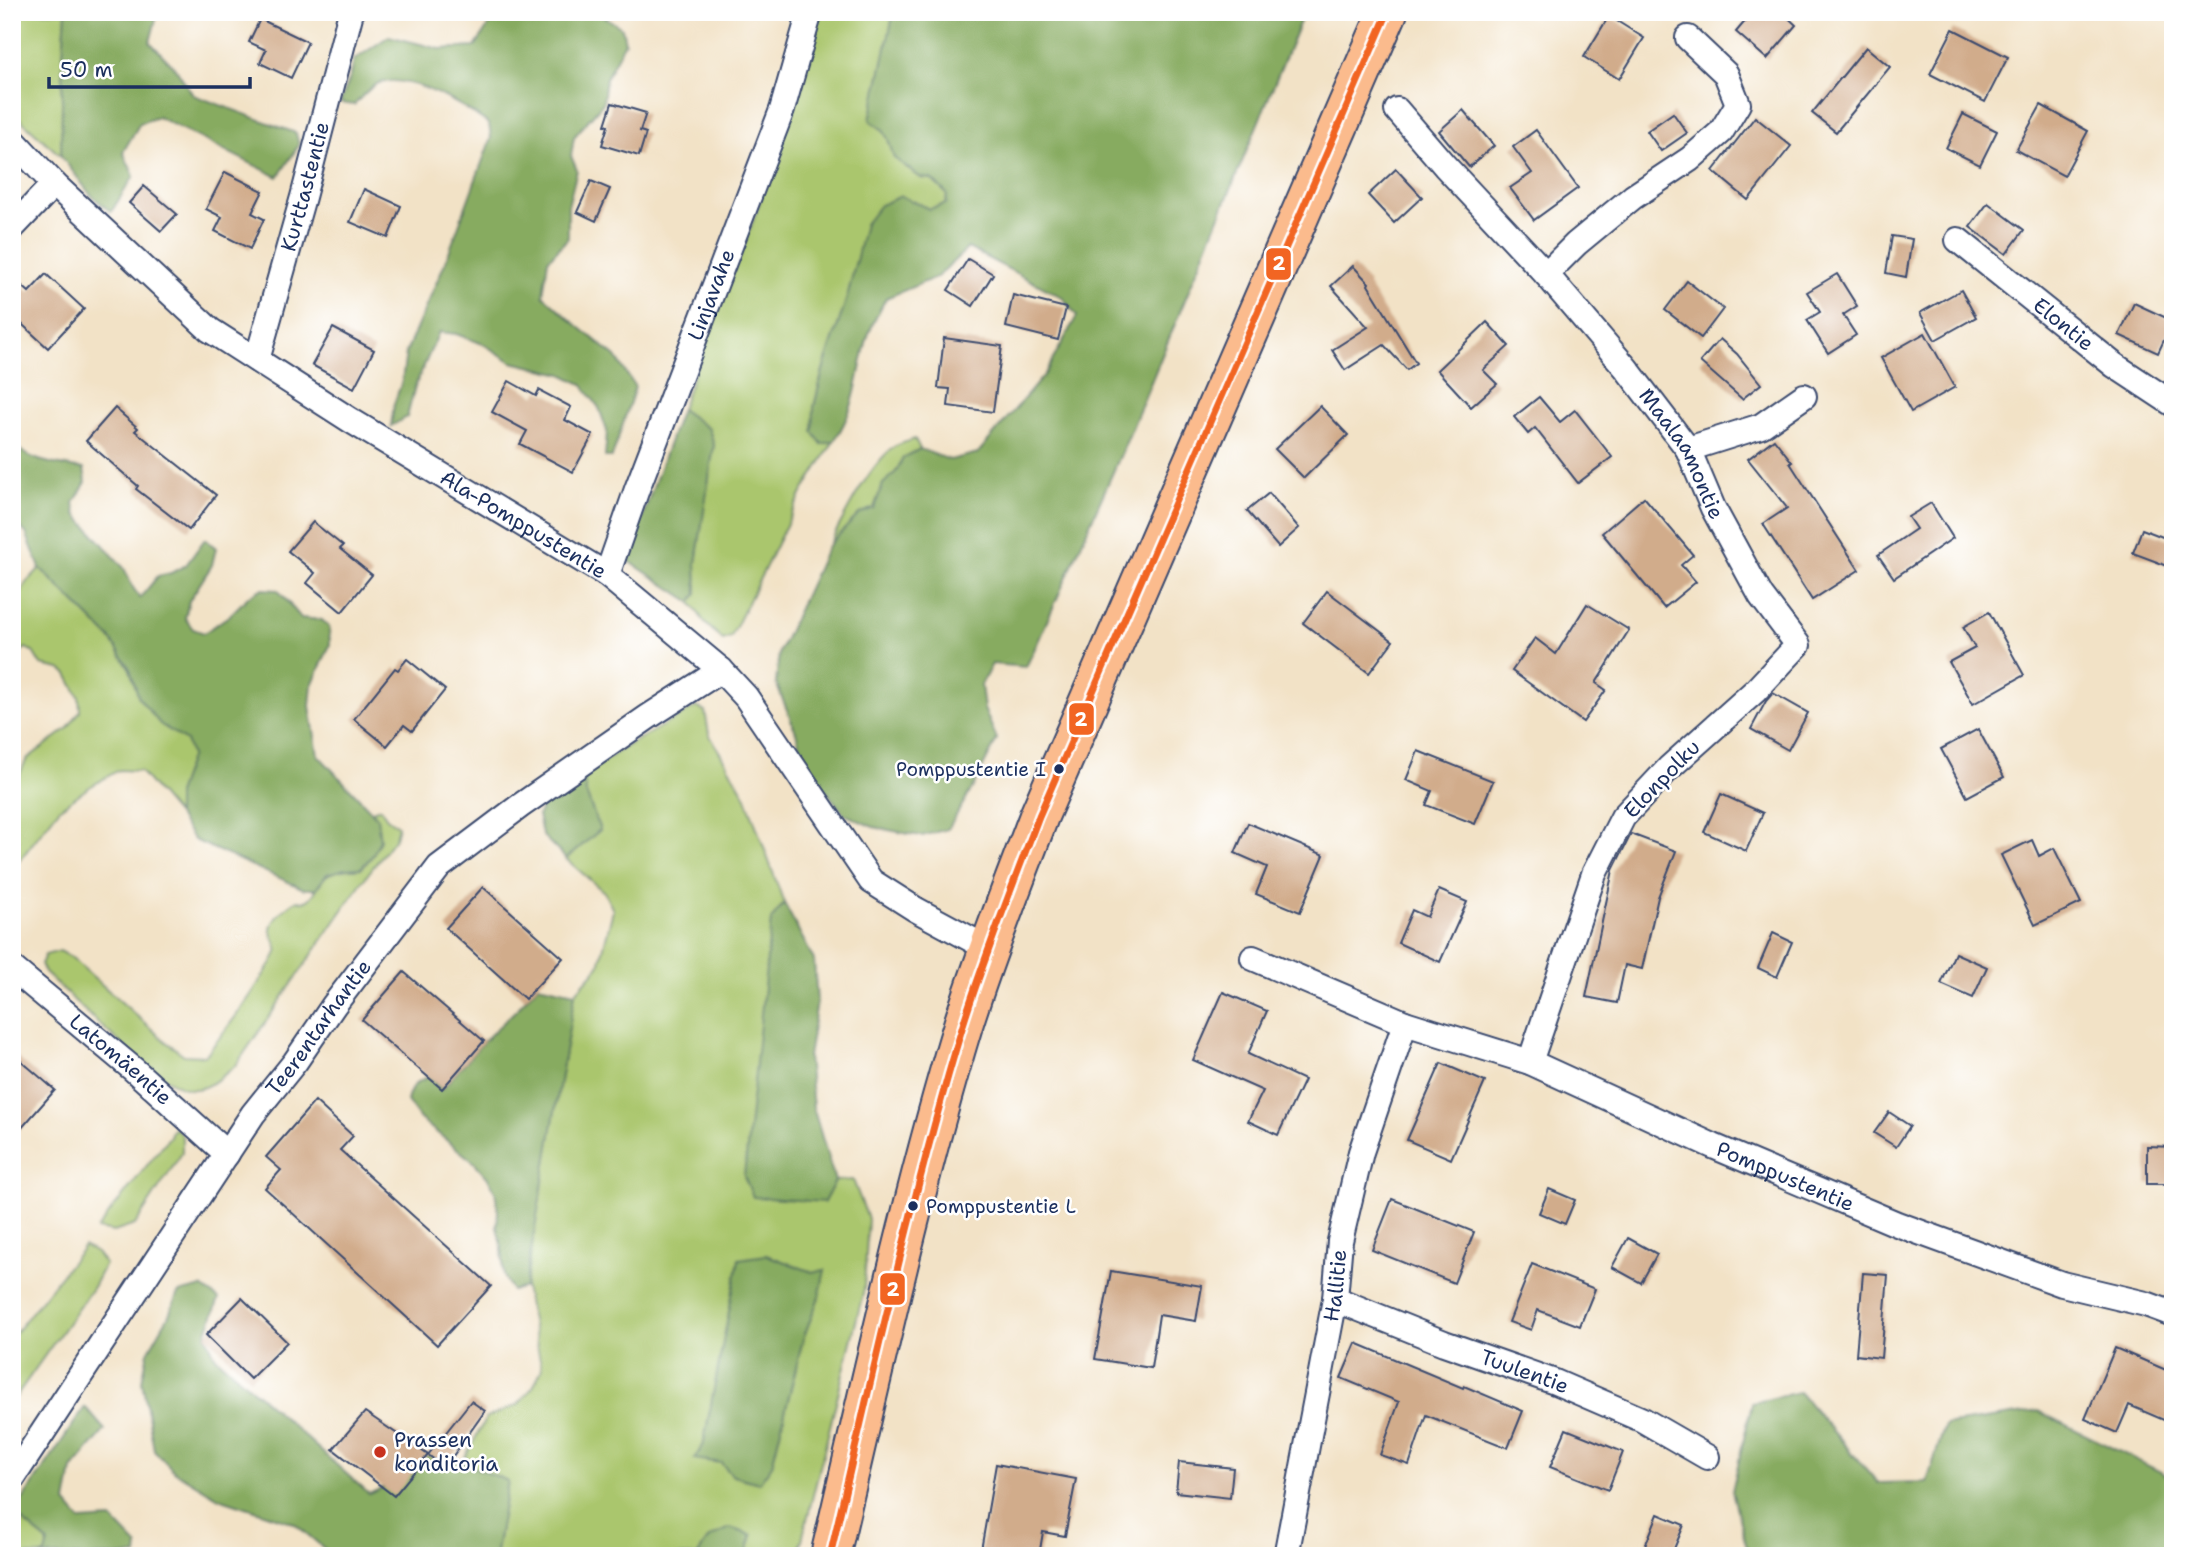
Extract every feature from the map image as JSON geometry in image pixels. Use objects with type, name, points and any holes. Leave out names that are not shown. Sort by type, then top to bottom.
[{"type":"highway","points":[[830,1556],[881,1338],[936,1122],[989,949],[1038,816],[1388,12]]},
{"type":"street","name":"Kurttastentie","points":[[257,360],[351,12]]},
{"type":"street","name":"Linjavahe","points":[[607,575],[637,489],[782,110],[810,12]]},
{"type":"street","points":[[1546,274],[1576,244],[1633,197],[1690,159],[1721,132],[1738,104],[1726,74],[1688,38]]},
{"type":"street","name":"Maalaamontie","points":[[1397,110],[1445,166],[1546,274],[1626,368],[1688,449],[1713,508],[1761,596],[1798,645]]},
{"type":"street","name":"Ala-Pomppustentie","points":[[12,139],[54,184],[210,330],[350,420],[607,575],[721,670],[746,697],[870,881],[989,949]]},
{"type":"street","points":[[12,228],[54,184]]},
{"type":"street","name":"Elontie","points":[[1958,240],[2114,365],[2173,404]]},
{"type":"street","points":[[1688,449],[1761,426],[1804,396]]},
{"type":"street","name":"Elonpolku","points":[[1530,1062],[1594,874],[1623,817],[1669,768],[1755,691],[1798,645]]},
{"type":"street","name":"Teerentarhantie","points":[[12,1479],[253,1114],[295,1062],[439,867],[530,798],[721,670]]},
{"type":"street","name":"Pomppustentie","points":[[1254,958],[1405,1023],[1530,1062],[1713,1146],[1897,1224],[2062,1284],[2146,1304],[2173,1314]]},
{"type":"street","name":"Latomäentie","points":[[12,968],[132,1069],[227,1154]]},
{"type":"street","name":"Hallitie","points":[[1286,1556],[1335,1299],[1340,1241],[1361,1152],[1405,1023]]},
{"type":"street","name":"Tuulentie","points":[[1335,1299],[1444,1343],[1555,1382],[1643,1420],[1707,1457]]},
{"type":"green space","points":[[12,12],[66,12],[61,156],[12,112]]},
{"type":"green space","points":[[66,12],[158,12],[150,42],[177,70],[193,95],[296,133],[299,145],[278,177],[158,117],[140,123],[123,152],[134,176],[111,212],[90,194],[61,156]]},
{"type":"green space","points":[[497,12],[597,12],[622,28],[625,42],[606,78],[603,103],[574,137],[571,156],[577,170],[568,206],[568,238],[548,260],[543,295],[616,357],[635,387],[612,457],[605,457],[607,431],[599,408],[582,384],[562,374],[512,362],[483,344],[456,334],[439,332],[415,386],[407,417],[391,426],[406,352],[445,263],[491,138],[489,124],[436,93],[392,81],[379,83],[369,89],[354,105],[340,103],[354,60],[389,36],[440,49],[475,47]]},
{"type":"green space","points":[[821,12],[894,12],[870,120],[883,130],[894,158],[921,178],[931,179],[947,194],[946,204],[929,209],[915,201],[856,261],[814,407],[822,444],[834,441],[802,493],[731,637],[723,640],[705,623],[691,602],[697,593],[696,563],[714,445],[709,429],[681,409],[755,216]]},
{"type":"green space","points":[[894,12],[1304,12],[1125,445],[1026,667],[992,664],[981,685],[984,709],[997,739],[948,829],[922,836],[873,827],[844,814],[801,753],[796,732],[776,683],[779,652],[827,547],[859,514],[874,508],[883,484],[896,472],[903,458],[920,449],[950,460],[978,453],[1045,374],[1077,316],[1062,297],[968,248],[937,277],[886,298],[867,337],[855,393],[842,428],[834,441],[822,444],[813,432],[814,407],[823,370],[847,298],[865,224],[880,205],[901,196],[929,209],[946,204],[947,194],[931,179],[921,178],[894,158],[883,130],[870,120]]},
{"type":"green space","points":[[681,409],[709,429],[714,445],[696,563],[697,594],[691,602],[627,560]]},
{"type":"green space","points":[[915,439],[920,449],[903,458],[896,472],[883,484],[874,508],[859,514],[828,547],[875,467],[898,444]]},
{"type":"green space","points":[[12,444],[37,459],[84,469],[86,482],[74,503],[76,514],[124,568],[140,598],[158,576],[186,565],[205,539],[216,548],[212,565],[189,601],[185,618],[193,629],[204,633],[261,589],[278,590],[301,618],[322,620],[329,627],[330,645],[312,685],[310,706],[318,755],[377,817],[380,840],[373,855],[361,868],[327,874],[316,889],[304,889],[194,840],[177,815],[177,794],[191,755],[186,741],[160,724],[139,698],[130,669],[110,638],[40,568],[26,533],[12,519]]},
{"type":"green space","points":[[40,568],[110,638],[130,669],[139,698],[160,724],[186,741],[191,755],[177,794],[177,815],[140,771],[119,770],[60,808],[12,870],[12,789],[27,759],[67,729],[80,711],[79,697],[67,674],[60,669],[41,665],[33,652],[26,648],[12,657],[12,607],[26,583]]},
{"type":"green space","points":[[696,707],[705,711],[709,734],[745,795],[784,903],[771,920],[824,1202],[835,1181],[853,1180],[868,1219],[864,1289],[798,1556],[746,1556],[752,1535],[709,1538],[697,1556],[498,1556],[496,1551],[508,1481],[462,1463],[486,1418],[518,1405],[533,1387],[542,1369],[525,1287],[575,993],[599,966],[613,910],[604,892],[566,859],[600,830],[586,793],[583,775],[630,744]],"holes":[[[766,1255],[812,1272],[819,1297],[803,1339],[772,1465],[695,1459],[703,1446]]]},
{"type":"green space","points":[[583,775],[586,793],[600,830],[566,859],[542,835],[538,815],[545,800]]},
{"type":"green space","points":[[380,808],[387,818],[398,826],[395,838],[236,1065],[202,1088],[189,1089],[156,1072],[136,1057],[45,973],[41,964],[45,955],[60,951],[71,957],[184,1055],[205,1056],[243,1007],[274,959],[277,949],[271,927],[276,918],[297,900],[303,902],[310,898],[326,876],[343,870],[362,868],[373,855],[377,817],[372,811]]},
{"type":"green space","points":[[784,903],[814,960],[817,1002],[808,1057],[813,1107],[835,1181],[824,1202],[753,1197],[744,1176],[771,920]]},
{"type":"green space","points":[[538,985],[575,993],[525,1287],[512,1291],[504,1276],[497,1227],[498,1210],[495,1191],[489,1179],[475,1163],[420,1119],[407,1101],[414,1086],[428,1077],[442,1089]]},
{"type":"green space","points":[[176,1128],[182,1136],[182,1153],[135,1225],[114,1232],[97,1229],[172,1130]]},
{"type":"green space","points":[[84,1246],[96,1253],[105,1264],[93,1287],[12,1402],[12,1337]]},
{"type":"green space","points":[[766,1255],[812,1272],[825,1270],[819,1297],[803,1339],[772,1465],[759,1483],[733,1476],[721,1463],[694,1459],[703,1446],[739,1259]]},
{"type":"green space","points":[[202,1287],[219,1299],[206,1335],[215,1356],[369,1494],[393,1483],[428,1455],[449,1457],[508,1481],[496,1551],[498,1556],[333,1556],[294,1523],[219,1498],[174,1471],[154,1450],[142,1381],[148,1352],[178,1293]]},
{"type":"green space","points":[[1799,1392],[1878,1483],[1927,1482],[1945,1425],[2038,1411],[2173,1478],[2173,1556],[1749,1556],[1732,1491],[1752,1403]]},
{"type":"green space","points":[[85,1407],[105,1430],[72,1469],[66,1503],[81,1521],[112,1519],[138,1546],[137,1556],[40,1556],[45,1554],[48,1542],[12,1510],[23,1499]]},
{"type":"green space","points":[[12,1510],[48,1542],[45,1554],[12,1556]]},
{"type":"green space","points":[[730,1528],[752,1535],[746,1556],[697,1556],[709,1538]]},
{"type":"building","points":[[1753,12],[1782,12],[1796,25],[1767,59],[1736,32]]},
{"type":"building","points":[[1609,16],[1644,38],[1619,79],[1584,57]]},
{"type":"building","points":[[260,19],[308,42],[291,78],[260,63],[266,50],[249,42]]},
{"type":"building","points":[[1953,29],[2008,57],[1985,102],[1930,74]]},
{"type":"building","points":[[1866,47],[1890,67],[1836,132],[1812,113]]},
{"type":"building","points":[[612,103],[646,113],[640,131],[646,133],[639,156],[602,145]]},
{"type":"building","points":[[2041,105],[2088,131],[2064,176],[2016,150]]},
{"type":"building","points":[[1463,110],[1494,146],[1469,167],[1439,131]]},
{"type":"building","points":[[1673,113],[1687,133],[1661,151],[1647,131]]},
{"type":"building","points":[[1963,114],[1997,131],[1980,165],[1946,148]]},
{"type":"building","points":[[1755,117],[1791,146],[1748,200],[1713,171]]},
{"type":"building","points":[[1536,130],[1578,188],[1534,220],[1510,188],[1532,173],[1513,147]]},
{"type":"building","points":[[1396,169],[1422,197],[1394,223],[1368,195]]},
{"type":"building","points":[[225,172],[263,191],[252,213],[264,219],[250,249],[215,231],[222,217],[206,209]]},
{"type":"building","points":[[591,181],[610,189],[596,221],[577,212]]},
{"type":"building","points":[[144,186],[177,214],[161,231],[129,203]]},
{"type":"building","points":[[364,189],[401,206],[388,238],[350,222]]},
{"type":"building","points":[[1988,203],[2024,230],[2006,254],[1970,227]]},
{"type":"building","points":[[1892,236],[1912,239],[1906,277],[1886,273]]},
{"type":"building","points":[[968,259],[993,274],[973,306],[948,290]]},
{"type":"building","points":[[1353,266],[1369,283],[1416,363],[1407,370],[1384,345],[1345,370],[1332,350],[1368,327],[1331,286]]},
{"type":"building","points":[[46,274],[84,309],[48,348],[12,315],[12,277],[29,292]]},
{"type":"building","points":[[1837,274],[1857,306],[1843,315],[1856,335],[1828,353],[1807,320],[1820,312],[1807,292]]},
{"type":"building","points":[[1687,281],[1723,309],[1701,338],[1665,310]]},
{"type":"building","points":[[1961,290],[1976,317],[1935,340],[1920,313]]},
{"type":"building","points":[[1013,295],[1066,308],[1058,340],[1006,327]]},
{"type":"building","points":[[2134,303],[2173,321],[2158,353],[2119,335]]},
{"type":"building","points":[[1487,322],[1509,346],[1483,370],[1497,384],[1471,407],[1437,370]]},
{"type":"building","points":[[333,328],[374,350],[354,388],[312,365]]},
{"type":"building","points":[[1925,333],[1955,387],[1911,412],[1881,358]]},
{"type":"building","points":[[944,338],[1002,346],[993,412],[948,406],[950,389],[938,388]]},
{"type":"building","points":[[1720,339],[1737,354],[1761,384],[1742,399],[1700,362]]},
{"type":"building","points":[[509,381],[536,396],[539,390],[571,407],[565,420],[593,435],[573,472],[520,444],[527,431],[492,412]]},
{"type":"building","points":[[1539,397],[1560,422],[1575,410],[1612,457],[1578,483],[1535,428],[1528,434],[1514,417]]},
{"type":"building","points":[[1320,406],[1348,435],[1304,478],[1275,449]]},
{"type":"building","points":[[115,408],[138,428],[135,431],[216,495],[189,530],[136,489],[138,486],[86,441]]},
{"type":"building","points":[[1774,439],[1792,462],[1790,463],[1859,570],[1812,600],[1763,524],[1787,508],[1748,459]]},
{"type":"building","points":[[1269,493],[1299,528],[1278,547],[1247,511]]},
{"type":"building","points":[[1644,497],[1693,555],[1681,565],[1696,582],[1664,608],[1602,533]]},
{"type":"building","points":[[1931,503],[1953,538],[1894,578],[1878,555],[1916,529],[1908,517]]},
{"type":"building","points":[[313,522],[343,546],[340,549],[372,575],[342,612],[307,583],[315,573],[288,551]]},
{"type":"building","points":[[2142,529],[2173,541],[2173,568],[2133,553]]},
{"type":"building","points":[[1327,591],[1393,641],[1369,673],[1303,623]]},
{"type":"building","points":[[1587,604],[1629,630],[1596,683],[1606,690],[1583,722],[1512,671],[1535,638],[1556,654]]},
{"type":"building","points":[[1989,612],[2024,675],[1973,704],[1949,662],[1975,648],[1963,627]]},
{"type":"building","points":[[407,659],[445,690],[412,731],[404,725],[387,746],[354,719],[395,668],[398,670]]},
{"type":"building","points":[[1773,693],[1808,713],[1788,750],[1751,729]]},
{"type":"building","points":[[1978,729],[2004,777],[1967,797],[1941,749]]},
{"type":"building","points":[[1418,751],[1493,781],[1475,824],[1426,805],[1432,791],[1406,780]]},
{"type":"building","points":[[1721,794],[1763,813],[1746,851],[1704,832]]},
{"type":"building","points":[[1248,823],[1324,855],[1300,912],[1256,894],[1267,867],[1235,853]]},
{"type":"building","points":[[1631,834],[1676,851],[1658,897],[1642,969],[1625,965],[1617,1003],[1586,997],[1613,870]]},
{"type":"building","points":[[2032,840],[2039,856],[2054,848],[2081,903],[2035,925],[2001,855]]},
{"type":"building","points":[[483,887],[563,958],[525,999],[446,928]]},
{"type":"building","points":[[1439,890],[1467,902],[1440,962],[1398,943],[1412,910],[1427,917]]},
{"type":"building","points":[[1773,933],[1792,942],[1777,977],[1758,968]]},
{"type":"building","points":[[1955,953],[1987,967],[1973,998],[1941,984]]},
{"type":"building","points":[[404,972],[484,1041],[442,1089],[362,1020]]},
{"type":"building","points":[[1223,992],[1267,1011],[1248,1054],[1304,1080],[1278,1135],[1248,1121],[1263,1091],[1193,1060]]},
{"type":"building","points":[[12,1053],[55,1090],[12,1139]]},
{"type":"building","points":[[1441,1063],[1485,1082],[1451,1159],[1407,1140]]},
{"type":"building","points":[[315,1101],[353,1136],[340,1150],[491,1286],[437,1345],[265,1188],[281,1170],[266,1157]]},
{"type":"building","points":[[1889,1112],[1910,1126],[1896,1147],[1874,1133]]},
{"type":"building","points":[[2147,1146],[2173,1147],[2173,1184],[2147,1184]]},
{"type":"building","points":[[1549,1189],[1575,1200],[1565,1224],[1539,1213]]},
{"type":"building","points":[[1392,1199],[1474,1232],[1454,1283],[1372,1250]]},
{"type":"building","points":[[1628,1238],[1657,1254],[1641,1283],[1612,1267]]},
{"type":"building","points":[[1532,1264],[1595,1289],[1580,1326],[1538,1310],[1531,1330],[1509,1322]]},
{"type":"building","points":[[1111,1271],[1202,1286],[1196,1321],[1159,1315],[1151,1368],[1095,1359]]},
{"type":"building","points":[[1863,1273],[1888,1275],[1881,1358],[1856,1355]]},
{"type":"building","points":[[242,1298],[287,1342],[250,1379],[206,1335]]},
{"type":"building","points":[[1356,1343],[1523,1411],[1508,1448],[1426,1415],[1409,1465],[1380,1455],[1399,1402],[1341,1378]]},
{"type":"building","points":[[2115,1348],[2173,1373],[2173,1424],[2129,1405],[2117,1433],[2085,1419]]},
{"type":"building","points":[[471,1401],[485,1411],[445,1467],[428,1455]]},
{"type":"building","name":"Prassen konditoria","points":[[365,1412],[428,1455],[394,1496],[333,1449]]},
{"type":"building","points":[[1566,1429],[1623,1452],[1608,1490],[1550,1467]]},
{"type":"building","points":[[1179,1462],[1233,1468],[1230,1498],[1176,1492]]},
{"type":"building","points":[[996,1464],[1076,1479],[1065,1536],[1043,1532],[1039,1556],[980,1556]]},
{"type":"building","points":[[1658,1514],[1684,1525],[1671,1556],[1641,1556]]},
{"type":"transit line","name":"2","points":[[830,1556],[892,1289],[926,1157],[963,1025],[990,946],[1039,816],[1388,12]]},
{"type":"place","name":"Pomppustentie I","points":[[1059,769]]},
{"type":"place","name":"Pomppustentie L","points":[[913,1206]]},
{"type":"place","name":"Prassen konditoria","points":[[380,1452]]}]
